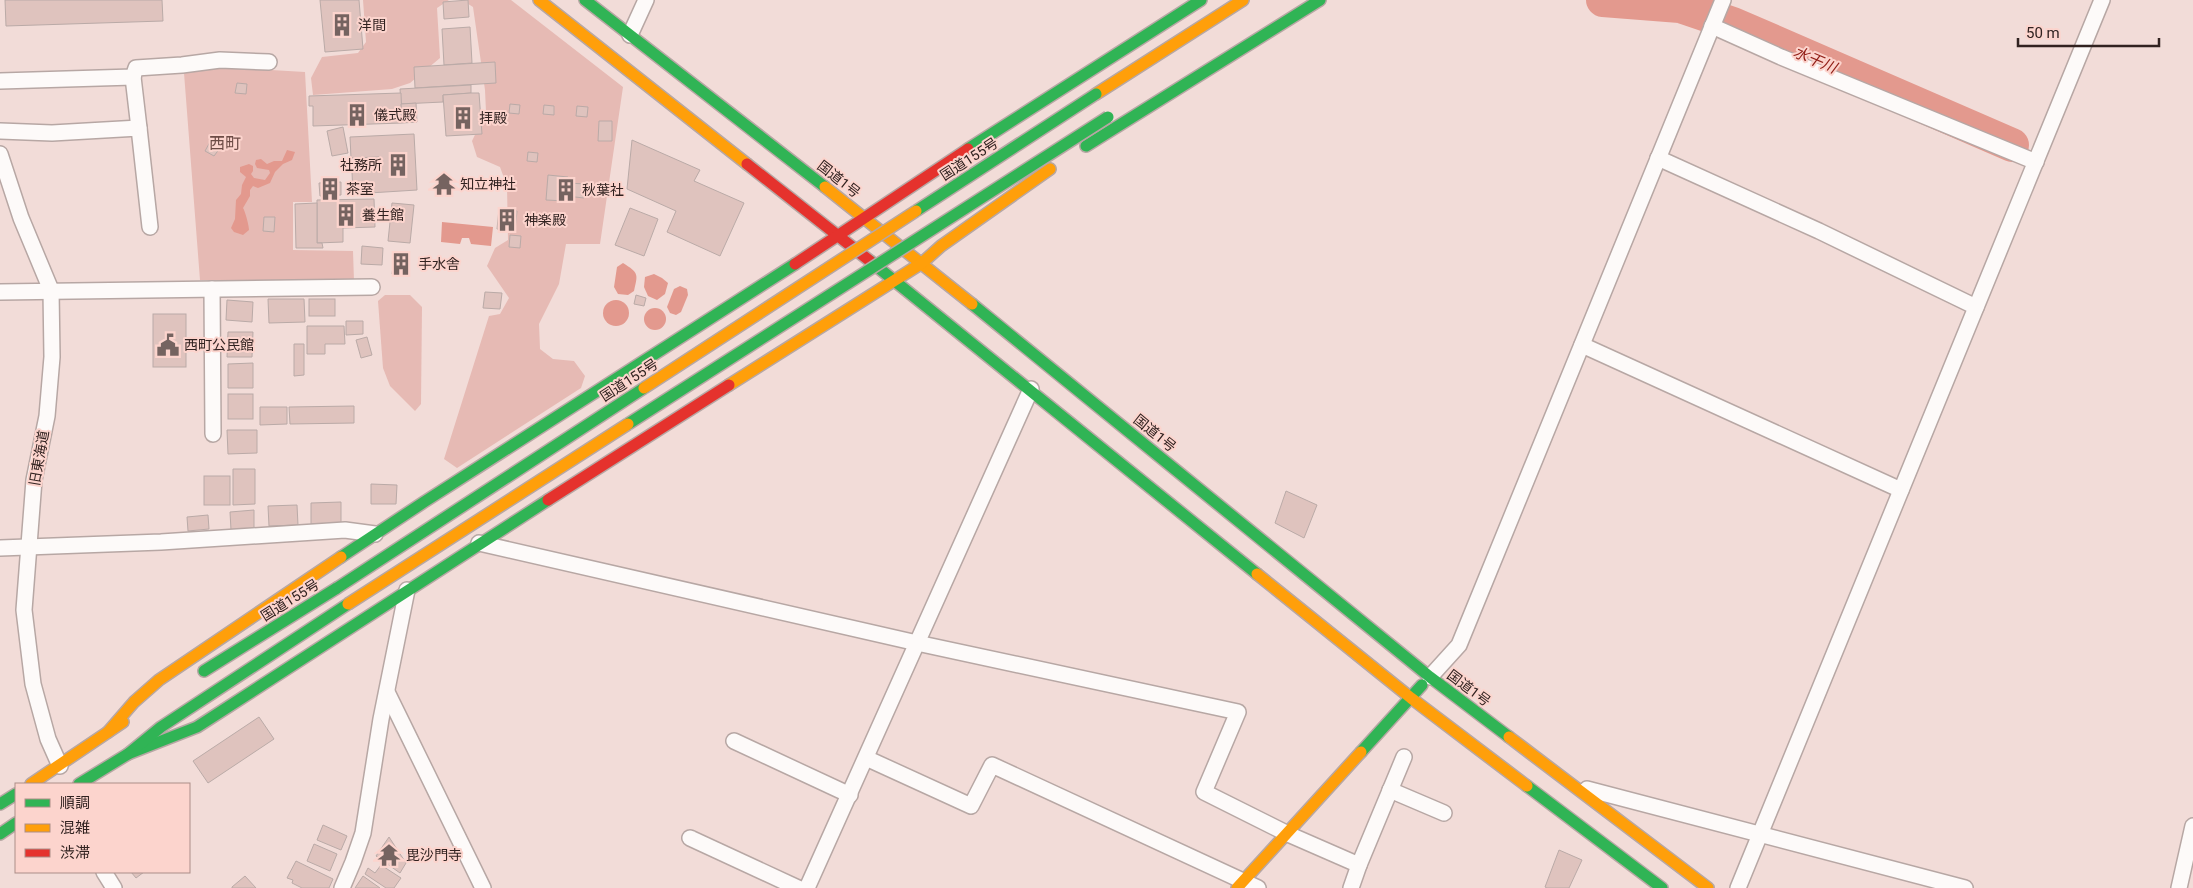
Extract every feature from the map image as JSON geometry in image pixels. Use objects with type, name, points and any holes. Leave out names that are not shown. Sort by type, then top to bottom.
[{"type":"main road","points":[[539,0],[895,279],[1411,698],[1662,888]]},
{"type":"main road","name":"国道1号","points":[[585,0],[922,263],[1430,677],[1708,888]]},
{"type":"main road","points":[[108,732],[134,702],[159,680],[424,502],[1201,0]]},
{"type":"main road","name":"国道155号","points":[[198,675],[337,588],[1096,94],[1244,0]]},
{"type":"main road","points":[[1076,152],[1320,0]]},
{"type":"main road","points":[[81,783],[128,754],[161,726],[348,604],[1112,115]]},
{"type":"main road","points":[[128,754],[197,727],[479,543],[922,263],[941,246],[1059,163]]},
{"type":"main road","points":[[1240,885],[1430,677]]},
{"type":"main road","points":[[33,783],[141,711]]},
{"type":"main road","points":[[0,804],[15,795]]},
{"type":"main road","points":[[0,834],[15,824]]},
{"type":"street","points":[[630,35],[646,0]]},
{"type":"street","points":[[1430,677],[1459,645],[1723,0]]},
{"type":"street","points":[[1738,888],[2102,0]]},
{"type":"street","points":[[1712,26],[2036,162]]},
{"type":"street","points":[[150,227],[133,77],[136,68],[182,66],[220,60],[269,62]]},
{"type":"street","points":[[0,81],[133,77]]},
{"type":"street","points":[[0,131],[52,133],[139,128]]},
{"type":"street","name":"旧東海道","points":[[0,154],[21,218],[51,290],[52,357],[47,416],[34,480],[24,610],[26,639],[39,710],[48,739],[60,766]]},
{"type":"street","points":[[1658,158],[1818,231],[1976,307]]},
{"type":"street","points":[[0,292],[372,286]]},
{"type":"street","points":[[212,289],[213,434]]},
{"type":"street","points":[[1582,345],[1901,490]]},
{"type":"street","points":[[807,888],[1031,390]]},
{"type":"street","points":[[342,888],[363,833],[387,692],[424,502]]},
{"type":"street","points":[[0,548],[170,541],[345,530],[377,534]]},
{"type":"street","points":[[479,543],[918,643],[1238,712],[1204,792],[1288,834],[1359,865]]},
{"type":"street","points":[[387,692],[482,888]]},
{"type":"street","points":[[734,741],[850,795]]},
{"type":"street","points":[[1351,888],[1404,757]]},
{"type":"street","points":[[866,758],[971,806],[992,765],[1240,885],[1258,888]]},
{"type":"street","points":[[1573,785],[1965,888]]},
{"type":"street","points":[[1390,790],[1444,813]]},
{"type":"street","points":[[2179,888],[2193,826]]},
{"type":"street","points":[[690,838],[798,888]]},
{"type":"street","points":[[105,873],[114,888]]},
{"type":"shaded area","points":[[363,0],[449,0],[437,8],[440,58],[410,83],[392,89],[313,95],[311,78],[322,57],[358,53],[366,42]]},
{"type":"shaded area","points":[[462,0],[511,0],[623,87],[600,244],[566,244],[559,284],[539,324],[540,349],[553,359],[574,361],[585,376],[581,388],[457,468],[444,459],[489,316],[500,314],[509,298],[487,266],[495,248],[508,240],[507,186],[500,167],[477,157],[472,141],[486,112],[485,90],[473,7]]},
{"type":"shaded area","points":[[222,67],[305,72],[312,202],[293,202],[293,250],[353,251],[354,281],[200,280],[184,73]]},
{"type":"shaded area","points":[[287,150],[295,152],[292,160],[283,164],[275,172],[270,183],[258,188],[253,186],[250,190],[250,196],[243,208],[249,230],[243,235],[234,232],[231,228],[235,219],[236,200],[241,194],[242,185],[246,177],[240,172],[240,167],[249,164],[253,166],[251,174],[254,178],[265,180],[270,173],[269,170],[257,168],[256,160],[261,159],[267,164],[274,161],[282,161]]},
{"type":"shaded area","points":[[442,222],[493,227],[491,246],[471,244],[469,238],[462,238],[460,244],[441,242]]},
{"type":"shaded area","points":[[623,263],[636,274],[634,291],[628,295],[618,294],[614,287],[617,267]]},
{"type":"shaded area","points":[[654,274],[668,283],[665,294],[657,300],[648,296],[644,287],[645,277]]},
{"type":"shaded area","points":[[680,286],[687,289],[688,295],[681,312],[676,315],[670,313],[667,307],[674,289]]},
{"type":"shaded area","points":[[385,295],[410,295],[422,307],[421,404],[415,411],[390,386],[383,368],[378,301]]},
{"type":"shaded area","points":[[616,300],[625,304],[629,313],[625,322],[616,326],[607,322],[603,313],[607,304]]},
{"type":"shaded area","points":[[655,308],[663,311],[666,319],[663,327],[655,330],[647,327],[644,319],[647,311]]},
{"type":"building","points":[[5,0],[162,0],[163,21],[6,26]]},
{"type":"building","name":"洋間","points":[[320,0],[359,0],[363,49],[325,52]]},
{"type":"building","points":[[468,0],[469,17],[444,19],[443,2]]},
{"type":"building","points":[[470,27],[472,63],[444,65],[442,29]]},
{"type":"building","points":[[495,62],[496,83],[415,88],[414,67]]},
{"type":"building","points":[[237,83],[247,84],[246,94],[235,93]]},
{"type":"building","points":[[471,85],[471,93],[443,95],[443,102],[401,104],[400,89]]},
{"type":"building","name":"儀式殿","points":[[401,93],[402,123],[313,126],[313,106],[309,106],[309,96]]},
{"type":"building","name":"拝殿","points":[[479,93],[482,134],[446,136],[443,95]]},
{"type":"building","points":[[416,103],[417,122],[402,123],[401,104]]},
{"type":"building","points":[[510,104],[520,105],[519,114],[509,113]]},
{"type":"building","points":[[544,105],[554,106],[554,115],[543,114]]},
{"type":"building","points":[[577,106],[588,107],[587,117],[576,116]]},
{"type":"building","points":[[599,121],[612,121],[612,141],[598,141]]},
{"type":"building","points":[[343,127],[348,153],[332,156],[327,131]]},
{"type":"building","name":"社務所","points":[[414,134],[417,190],[353,194],[352,172],[380,171],[379,157],[351,158],[350,137]]},
{"type":"building","points":[[632,140],[700,170],[694,181],[744,203],[720,256],[667,232],[676,211],[627,189]]},
{"type":"building","points":[[210,142],[220,148],[214,156],[205,151]]},
{"type":"building","points":[[528,152],[538,153],[537,162],[527,161]]},
{"type":"building","name":"秋葉社","points":[[548,175],[568,177],[567,183],[586,184],[584,198],[566,196],[566,201],[546,200]]},
{"type":"building","name":"茶室","points":[[341,182],[341,195],[320,196],[319,183]]},
{"type":"building","name":"養生館","points":[[374,199],[375,227],[343,228],[343,242],[317,243],[317,200]]},
{"type":"building","points":[[317,203],[317,243],[322,243],[323,248],[296,248],[295,204]]},
{"type":"building","points":[[392,203],[414,205],[410,243],[388,241]]},
{"type":"building","points":[[630,208],[658,219],[644,256],[615,245]]},
{"type":"building","name":"神楽殿","points":[[499,209],[517,211],[515,231],[497,229]]},
{"type":"building","points":[[264,217],[275,217],[274,232],[263,231]]},
{"type":"building","points":[[510,235],[521,236],[520,248],[509,247]]},
{"type":"building","points":[[362,246],[383,248],[382,265],[361,264]]},
{"type":"building","name":"手水舎","points":[[395,253],[409,255],[407,275],[392,274]]},
{"type":"building","points":[[485,292],[502,293],[500,309],[483,308]]},
{"type":"building","points":[[636,295],[646,298],[644,306],[634,304]]},
{"type":"building","points":[[268,299],[304,299],[305,322],[269,323]]},
{"type":"building","points":[[309,299],[335,299],[335,316],[309,316]]},
{"type":"building","points":[[227,300],[253,302],[252,322],[226,320]]},
{"type":"building","points":[[153,314],[186,314],[186,367],[153,367]]},
{"type":"building","points":[[346,321],[363,321],[363,334],[346,335]]},
{"type":"building","points":[[307,326],[344,326],[345,344],[325,344],[325,354],[307,354]]},
{"type":"building","points":[[228,332],[253,332],[252,357],[227,357]]},
{"type":"building","points":[[367,337],[372,355],[361,358],[356,340]]},
{"type":"building","points":[[294,344],[304,344],[304,375],[294,376]]},
{"type":"building","points":[[253,363],[253,388],[228,388],[228,364]]},
{"type":"building","points":[[228,394],[253,394],[253,419],[228,419]]},
{"type":"building","points":[[354,406],[354,423],[290,424],[289,407]]},
{"type":"building","points":[[260,407],[287,407],[287,424],[260,425]]},
{"type":"building","points":[[227,430],[257,430],[257,453],[228,454]]},
{"type":"building","points":[[233,469],[255,469],[255,504],[233,505]]},
{"type":"building","points":[[204,476],[230,476],[230,505],[204,505]]},
{"type":"building","points":[[371,484],[397,485],[396,504],[371,504]]},
{"type":"building","points":[[1286,491],[1317,505],[1304,538],[1275,523]]},
{"type":"building","points":[[341,502],[341,523],[311,524],[311,503]]},
{"type":"building","points":[[297,505],[298,525],[269,526],[268,506]]},
{"type":"building","points":[[254,510],[254,529],[231,530],[230,512]]},
{"type":"building","points":[[208,515],[209,529],[188,531],[187,517]]},
{"type":"building","points":[[259,717],[274,739],[208,783],[193,761]]},
{"type":"building","points":[[323,825],[347,836],[341,850],[317,840]]},
{"type":"building","points":[[389,837],[406,863],[400,873],[376,856]]},
{"type":"building","points":[[314,844],[337,854],[330,871],[307,861]]},
{"type":"building","points":[[1559,850],[1582,860],[1569,888],[1547,888],[1545,887]]},
{"type":"building","points":[[296,861],[333,879],[329,888],[302,888],[292,883],[293,880],[287,878]]},
{"type":"building","points":[[381,865],[401,878],[394,888],[386,888],[365,874],[368,868],[375,873]]},
{"type":"building","points":[[132,873],[143,873],[136,878]]},
{"type":"building","points":[[245,876],[256,888],[232,888],[232,887]]},
{"type":"building","points":[[363,876],[380,888],[355,888]]},
{"type":"waterway","name":"水干川","points":[[1603,0],[1680,6],[1733,24],[2012,145]]},
{"type":"traffic: fast","points":[[585,0],[825,187]]},
{"type":"traffic: fast","points":[[968,149],[1201,0]]},
{"type":"traffic: fast","points":[[1086,146],[1320,0]]},
{"type":"traffic: fast","points":[[916,211],[1096,94]]},
{"type":"traffic: fast","points":[[628,424],[1108,117]]},
{"type":"traffic: fast","points":[[870,261],[1257,574]]},
{"type":"traffic: fast","points":[[341,557],[795,264]]},
{"type":"traffic: fast","points":[[972,304],[1430,677],[1509,737]]},
{"type":"traffic: fast","points":[[337,588],[644,388]]},
{"type":"traffic: fast","points":[[128,754],[197,727],[548,500]]},
{"type":"traffic: fast","points":[[204,671],[337,588]]},
{"type":"traffic: fast","points":[[81,783],[128,754],[161,727],[348,604]]},
{"type":"traffic: fast","points":[[1361,752],[1422,685]]},
{"type":"traffic: fast","points":[[1527,786],[1662,888]]},
{"type":"traffic: fast","points":[[0,804],[15,795]]},
{"type":"traffic: fast","points":[[0,834],[15,824]]},
{"type":"traffic: slow","points":[[539,0],[747,164]]},
{"type":"traffic: slow","points":[[1096,94],[1243,0]]},
{"type":"traffic: slow","points":[[729,385],[922,263],[941,246],[1050,169]]},
{"type":"traffic: slow","points":[[825,187],[972,304]]},
{"type":"traffic: slow","points":[[644,388],[916,211]]},
{"type":"traffic: slow","points":[[348,604],[628,424]]},
{"type":"traffic: slow","points":[[108,732],[134,702],[159,680],[341,557]]},
{"type":"traffic: slow","points":[[1257,574],[1411,698],[1527,786]]},
{"type":"traffic: slow","points":[[32,783],[123,722]]},
{"type":"traffic: slow","points":[[1509,737],[1708,888]]},
{"type":"traffic: slow","points":[[1237,888],[1361,752]]},
{"type":"traffic: jam","points":[[795,264],[968,149]]},
{"type":"traffic: jam","points":[[747,164],[870,261]]},
{"type":"traffic: jam","points":[[548,500],[729,385]]},
{"type":"place","name":"洋間","points":[[342,25]]},
{"type":"place","name":"儀式殿","points":[[357,115]]},
{"type":"place","name":"拝殿","points":[[463,118]]},
{"type":"place","name":"社務所","points":[[398,165]]},
{"type":"place","name":"知立神社","points":[[444,184]]},
{"type":"place","name":"茶室","points":[[330,189]]},
{"type":"place","name":"秋葉社","points":[[566,190]]},
{"type":"place","name":"養生館","points":[[346,215]]},
{"type":"place","name":"神楽殿","points":[[507,220]]},
{"type":"place","name":"手水舎","points":[[401,264]]},
{"type":"place","name":"西町公民館","points":[[168,345]]},
{"type":"place","name":"毘沙門寺","points":[[389,855]]},
{"type":"district","name":"西町","points":[[225,143]]}]
